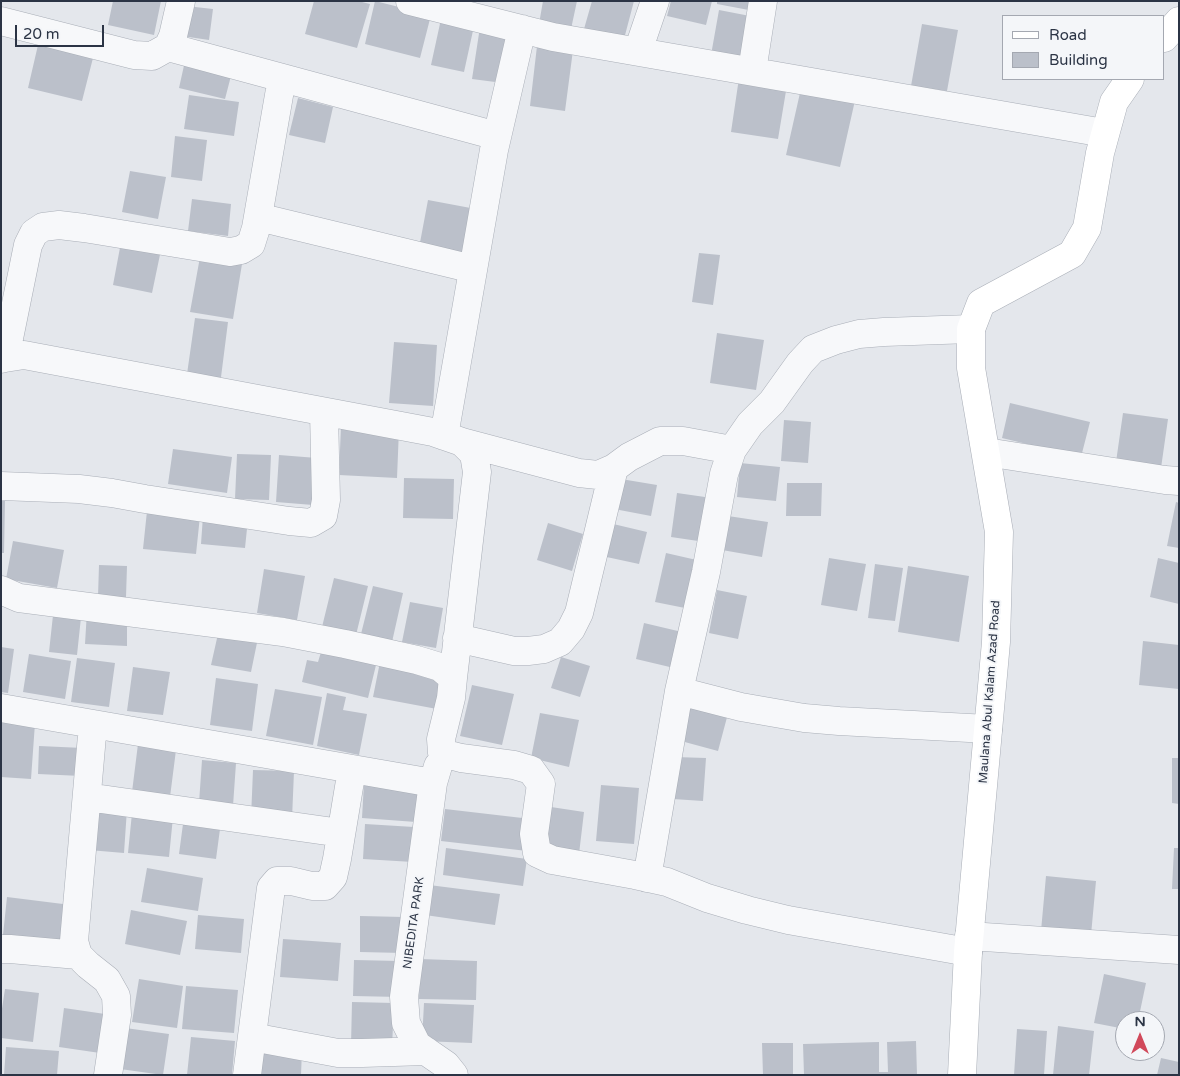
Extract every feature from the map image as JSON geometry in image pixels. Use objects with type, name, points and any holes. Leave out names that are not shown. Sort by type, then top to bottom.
[{"type":"street","points":[[1,21],[134,55],[152,56],[168,48],[173,36],[181,1]]},
{"type":"street","points":[[410,1],[468,8],[522,29],[553,37],[1104,134]]},
{"type":"street","points":[[638,51],[655,1]]},
{"type":"street","points":[[752,71],[763,1]]},
{"type":"street","points":[[1165,37],[1179,21]]},
{"type":"street","points":[[453,439],[473,269],[497,136],[522,29]]},
{"type":"street","points":[[168,48],[497,136]]},
{"type":"street","points":[[282,78],[256,228],[251,244],[241,250],[230,252],[84,228],[58,225],[43,227],[34,233],[28,245],[3,359],[24,355],[434,432],[453,439],[579,473],[598,475],[614,468],[660,441],[683,441],[732,450]]},
{"type":"street","name":"Maulana Abul Kalam Azad Road","points":[[962,1075],[968,944],[996,642],[999,532],[971,368],[971,330],[981,303],[1072,254],[1087,228],[1100,152],[1114,102],[1129,80]]},
{"type":"street","points":[[258,216],[473,269]]},
{"type":"street","points":[[647,878],[679,691],[706,572],[724,474],[732,450],[750,424],[772,402],[800,363],[813,350],[836,340],[859,334],[971,330]]},
{"type":"street","points":[[1,486],[78,489],[103,492],[311,524],[323,516],[326,500],[324,412]]},
{"type":"street","name":"NIBEDITA PARK","points":[[453,439],[474,454],[477,472],[451,698],[441,739],[442,753],[433,783],[404,998],[406,1023],[417,1045],[446,1065],[454,1075]]},
{"type":"street","points":[[986,452],[1179,481]]},
{"type":"street","points":[[457,638],[514,652],[528,652],[560,642],[571,630],[580,613],[614,468]]},
{"type":"street","points":[[1,590],[19,598],[283,632],[417,660],[440,667],[452,678]]},
{"type":"street","points":[[679,691],[741,707],[804,718],[988,729]]},
{"type":"street","points":[[1,708],[433,783]]},
{"type":"street","points":[[94,724],[74,941],[78,955],[107,980],[116,996],[117,1014],[108,1075]]},
{"type":"street","points":[[442,753],[461,758],[514,765],[530,770],[541,784],[534,834],[537,853],[552,860],[666,882],[707,898],[788,920],[968,944],[1179,950]]},
{"type":"street","points":[[247,1075],[271,888],[277,881],[325,886],[333,877],[352,769]]},
{"type":"street","points":[[87,797],[342,833]]},
{"type":"street","points":[[1,949],[78,955]]},
{"type":"street","points":[[252,1036],[338,1053],[426,1051]]},
{"type":"building","points":[[113,1],[161,1],[154,35],[108,25]]},
{"type":"building","points":[[314,1],[358,1],[370,4],[357,48],[305,34]]},
{"type":"building","points":[[375,1],[431,15],[420,58],[365,44]]},
{"type":"building","points":[[543,1],[577,1],[571,29],[539,24]]},
{"type":"building","points":[[592,1],[634,1],[624,39],[584,29]]},
{"type":"building","points":[[671,1],[712,1],[706,25],[667,16]]},
{"type":"building","points":[[717,1],[755,1],[754,11],[717,4]]},
{"type":"building","points":[[186,6],[213,9],[209,40],[182,36]]},
{"type":"building","points":[[719,10],[750,16],[742,61],[711,55]]},
{"type":"building","points":[[441,19],[474,26],[464,72],[431,65]]},
{"type":"building","points":[[922,24],[958,30],[947,91],[911,86]]},
{"type":"building","points":[[480,27],[511,31],[503,83],[472,79]]},
{"type":"building","points":[[38,45],[93,58],[82,101],[28,88]]},
{"type":"building","points":[[537,46],[573,50],[565,111],[530,106]]},
{"type":"building","points":[[185,61],[232,72],[225,99],[179,88]]},
{"type":"building","points":[[739,78],[787,85],[778,139],[731,132]]},
{"type":"building","points":[[802,84],[856,96],[840,167],[786,155]]},
{"type":"building","points":[[189,95],[239,102],[234,136],[184,129]]},
{"type":"building","points":[[298,98],[333,107],[325,143],[289,135]]},
{"type":"building","points":[[175,136],[207,140],[202,181],[171,177]]},
{"type":"building","points":[[130,171],[166,177],[158,219],[122,212]]},
{"type":"building","points":[[192,199],[231,204],[228,236],[188,231]]},
{"type":"building","points":[[428,200],[476,209],[468,256],[419,248]]},
{"type":"building","points":[[122,237],[162,245],[152,293],[113,285]]},
{"type":"building","points":[[699,253],[720,255],[713,305],[692,302]]},
{"type":"building","points":[[200,257],[242,264],[233,319],[190,312]]},
{"type":"building","points":[[195,318],[228,322],[220,385],[186,381]]},
{"type":"building","points":[[717,333],[764,340],[756,390],[710,383]]},
{"type":"building","points":[[394,342],[437,345],[433,406],[389,403]]},
{"type":"building","points":[[1010,403],[1090,422],[1081,457],[1002,438]]},
{"type":"building","points":[[1123,413],[1168,419],[1161,468],[1116,462]]},
{"type":"building","points":[[784,420],[811,422],[808,463],[781,461]]},
{"type":"building","points":[[341,426],[399,429],[397,478],[339,475]]},
{"type":"building","points":[[173,449],[232,457],[227,493],[168,484]]},
{"type":"building","points":[[237,454],[271,455],[269,500],[235,499]]},
{"type":"building","points":[[279,455],[317,458],[313,505],[276,502]]},
{"type":"building","points":[[740,463],[780,467],[776,501],[737,497]]},
{"type":"building","points":[[404,478],[454,479],[453,519],[403,518]]},
{"type":"building","points":[[615,478],[657,485],[651,516],[609,508]]},
{"type":"building","points":[[787,483],[822,483],[821,516],[786,516]]},
{"type":"building","points":[[677,493],[712,498],[705,542],[671,537]]},
{"type":"building","points":[[1,501],[5,501],[4,553],[1,553]]},
{"type":"building","points":[[1176,502],[1179,503],[1179,548],[1167,546]]},
{"type":"building","points":[[147,511],[200,516],[196,554],[143,549]]},
{"type":"building","points":[[203,516],[248,519],[245,548],[201,544]]},
{"type":"building","points":[[728,516],[768,522],[762,557],[722,550]]},
{"type":"building","points":[[548,523],[583,534],[572,571],[537,560]]},
{"type":"building","points":[[609,523],[647,532],[639,564],[602,556]]},
{"type":"building","points":[[13,541],[64,550],[57,588],[6,579]]},
{"type":"building","points":[[666,553],[701,561],[690,609],[655,602]]},
{"type":"building","points":[[829,558],[866,564],[857,611],[821,605]]},
{"type":"building","points":[[1158,558],[1179,563],[1179,604],[1150,597]]},
{"type":"building","points":[[875,564],[903,568],[895,621],[868,618]]},
{"type":"building","points":[[99,565],[127,566],[126,597],[98,597]]},
{"type":"building","points":[[908,566],[969,576],[959,642],[898,632]]},
{"type":"building","points":[[264,569],[305,576],[297,620],[257,613]]},
{"type":"building","points":[[334,578],[368,586],[356,635],[322,627]]},
{"type":"building","points":[[373,586],[403,593],[392,642],[361,634]]},
{"type":"building","points":[[717,590],[747,596],[738,639],[709,633]]},
{"type":"building","points":[[410,602],[443,608],[436,648],[402,642]]},
{"type":"building","points":[[54,606],[82,608],[77,655],[49,652]]},
{"type":"building","points":[[87,611],[127,613],[127,646],[85,644]]},
{"type":"building","points":[[644,623],[682,632],[674,668],[636,659]]},
{"type":"building","points":[[220,625],[259,633],[251,672],[211,665]]},
{"type":"building","points":[[1143,641],[1179,645],[1179,689],[1139,685]]},
{"type":"building","points":[[1,647],[14,649],[8,693],[1,692]]},
{"type":"building","points":[[321,652],[376,665],[368,698],[302,682],[307,660],[318,662]]},
{"type":"building","points":[[29,654],[71,661],[65,699],[23,692]]},
{"type":"building","points":[[561,657],[590,666],[580,697],[551,688]]},
{"type":"building","points":[[77,658],[115,663],[109,707],[71,702]]},
{"type":"building","points":[[380,662],[444,674],[437,709],[373,697]]},
{"type":"building","points":[[133,667],[170,672],[163,715],[127,711]]},
{"type":"building","points":[[216,678],[258,684],[252,731],[210,725]]},
{"type":"building","points":[[472,685],[514,694],[502,745],[460,736]]},
{"type":"building","points":[[275,689],[322,697],[313,745],[266,736]]},
{"type":"building","points":[[327,693],[346,697],[343,710],[367,714],[359,755],[317,746]]},
{"type":"building","points":[[693,696],[730,706],[718,751],[681,741]]},
{"type":"building","points":[[540,713],[579,720],[569,767],[531,758]]},
{"type":"building","points":[[1,721],[35,723],[31,779],[1,777]]},
{"type":"building","points":[[138,744],[176,750],[170,797],[132,792]]},
{"type":"building","points":[[39,746],[83,748],[81,776],[38,774]]},
{"type":"building","points":[[675,757],[706,758],[703,801],[673,799]]},
{"type":"building","points":[[1172,758],[1179,758],[1179,804],[1172,803]]},
{"type":"building","points":[[202,760],[236,763],[233,806],[199,803]]},
{"type":"building","points":[[253,770],[294,771],[292,819],[251,818]]},
{"type":"building","points":[[364,783],[419,787],[416,822],[362,818]]},
{"type":"building","points":[[601,785],[639,788],[634,844],[596,841]]},
{"type":"building","points":[[92,807],[127,809],[124,853],[89,850]]},
{"type":"building","points":[[551,807],[584,812],[579,854],[545,849]]},
{"type":"building","points":[[445,809],[531,819],[527,851],[441,841]]},
{"type":"building","points":[[132,813],[173,817],[169,857],[128,853]]},
{"type":"building","points":[[183,824],[220,829],[216,859],[179,854]]},
{"type":"building","points":[[365,824],[414,827],[413,862],[363,859]]},
{"type":"building","points":[[446,848],[527,859],[523,886],[443,875]]},
{"type":"building","points":[[1174,848],[1179,848],[1179,889],[1172,889]]},
{"type":"building","points":[[147,868],[203,878],[198,911],[141,902]]},
{"type":"building","points":[[1046,876],[1096,881],[1091,935],[1041,931]]},
{"type":"building","points":[[429,885],[500,894],[495,925],[425,915]]},
{"type":"building","points":[[7,897],[71,905],[66,943],[3,935]]},
{"type":"building","points":[[131,910],[187,921],[180,955],[125,944]]},
{"type":"building","points":[[198,915],[244,919],[241,953],[195,949]]},
{"type":"building","points":[[360,916],[404,917],[403,953],[360,952]]},
{"type":"building","points":[[283,939],[341,943],[338,981],[280,977]]},
{"type":"building","points":[[420,959],[477,961],[476,1000],[419,999]]},
{"type":"building","points":[[354,960],[400,961],[400,997],[353,996]]},
{"type":"building","points":[[1104,974],[1146,983],[1140,1011],[1115,1011],[1115,1027],[1094,1023]]},
{"type":"building","points":[[139,979],[183,986],[177,1028],[132,1022]]},
{"type":"building","points":[[186,986],[238,990],[234,1033],[182,1029]]},
{"type":"building","points":[[5,989],[39,993],[33,1042],[1,1038],[1,1015]]},
{"type":"building","points":[[352,1002],[394,1003],[392,1047],[351,1045]]},
{"type":"building","points":[[424,1003],[474,1005],[472,1043],[422,1041]]},
{"type":"building","points":[[64,1008],[105,1014],[100,1053],[59,1047]]},
{"type":"building","points":[[1058,1026],[1094,1031],[1089,1075],[1053,1075]]},
{"type":"building","points":[[118,1027],[169,1034],[163,1075],[113,1068]]},
{"type":"building","points":[[1017,1029],[1047,1031],[1044,1075],[1014,1075]]},
{"type":"building","points":[[191,1037],[235,1041],[232,1075],[187,1075]]},
{"type":"building","points":[[916,1041],[917,1075],[804,1075],[803,1044],[879,1042],[879,1072],[888,1072],[887,1042]]},
{"type":"building","points":[[762,1043],[793,1043],[793,1075],[763,1075]]},
{"type":"building","points":[[6,1047],[59,1051],[57,1075],[4,1075]]},
{"type":"building","points":[[259,1047],[302,1050],[301,1075],[257,1075]]},
{"type":"building","points":[[1165,1059],[1179,1062],[1179,1075],[1157,1075],[1160,1061],[1165,1061]]}]
